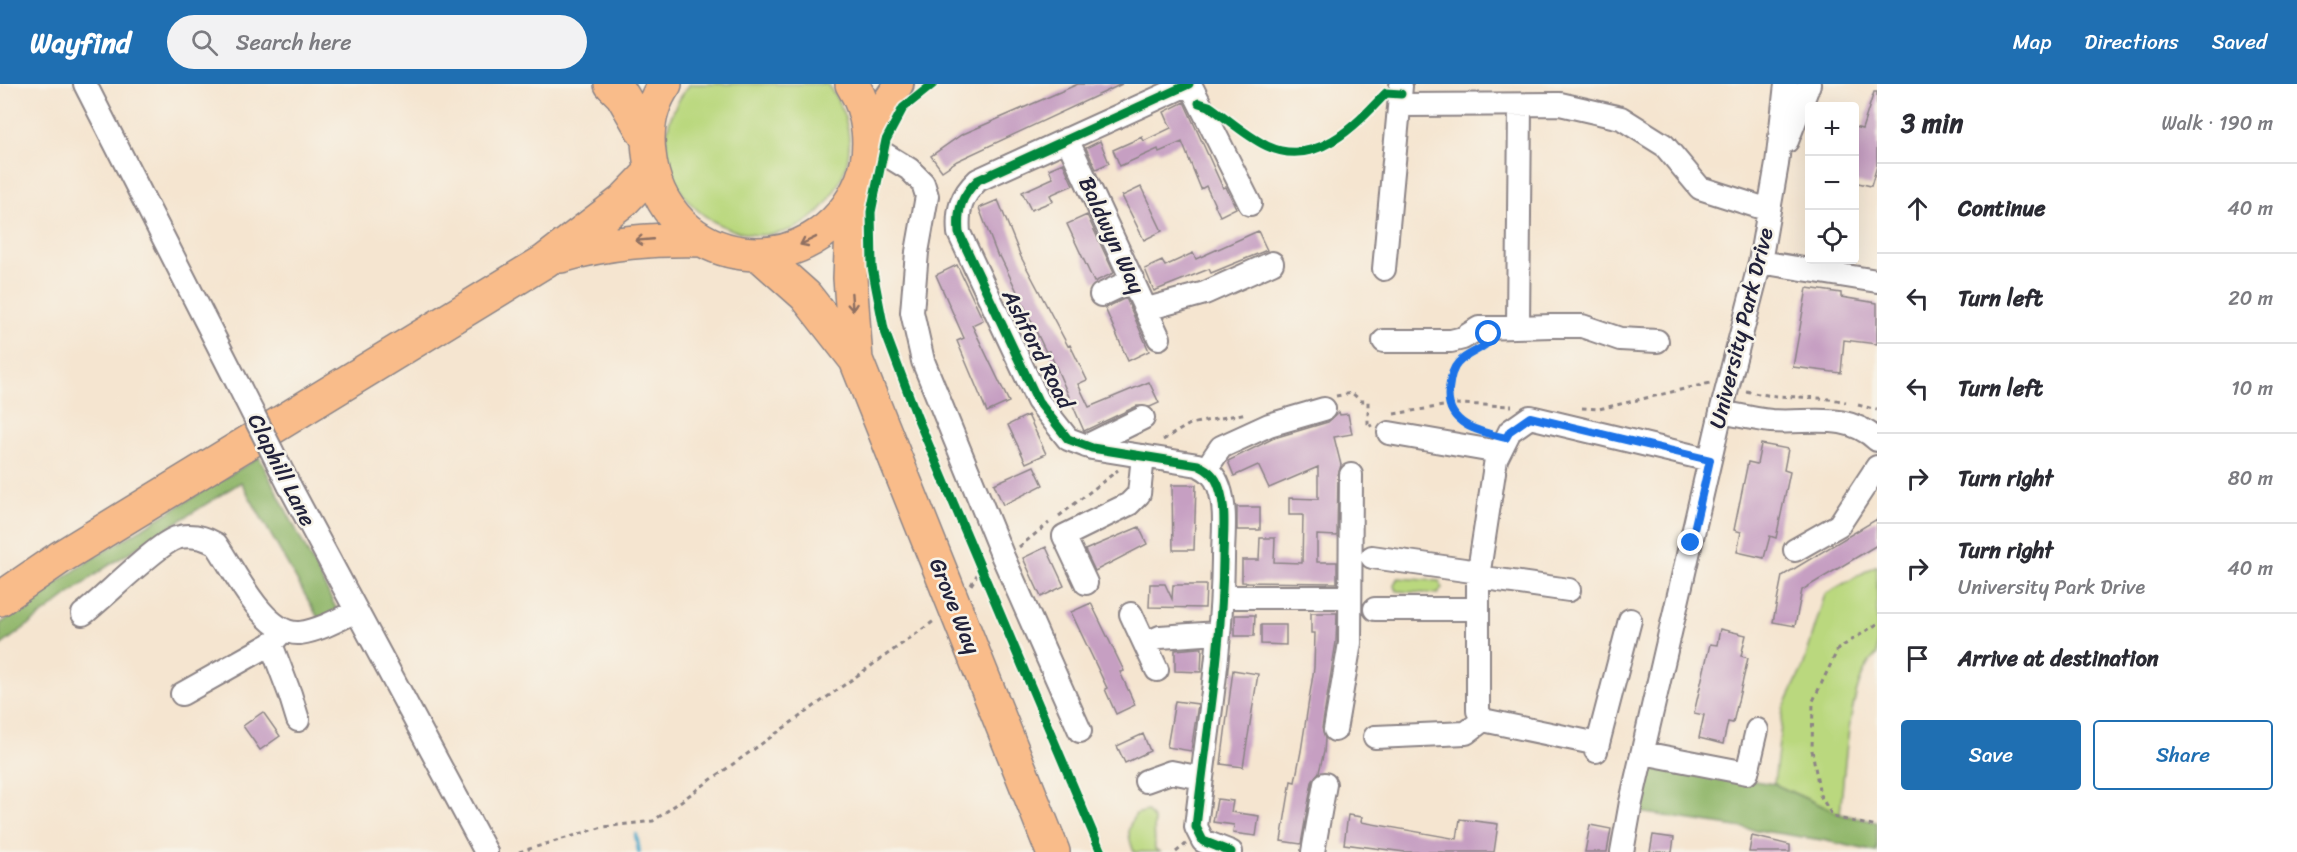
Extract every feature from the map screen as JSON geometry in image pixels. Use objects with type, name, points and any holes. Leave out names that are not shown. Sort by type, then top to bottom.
[{"type":"highway","points":[[611,84],[622,95],[647,138]]},
{"type":"highway","points":[[665,84],[652,111],[647,138],[651,172],[662,199],[679,222],[702,240],[730,251],[760,255],[787,251],[813,240],[835,224],[853,202],[867,167],[869,138],[863,107],[852,84]]},
{"type":"highway","points":[[0,599],[61,557],[544,261],[623,201],[651,172]]},
{"type":"highway","name":"Grove Way","points":[[853,202],[850,278],[856,360]]},
{"type":"highway","points":[[544,261],[594,246],[647,239],[702,240]]},
{"type":"highway","name":"Grove Way","points":[[760,255],[806,296],[856,360],[1053,852]]},
{"type":"main road","points":[[869,138],[899,84]]},
{"type":"street","name":"Claphill Lane","points":[[85,84],[289,485],[486,852]]},
{"type":"street","points":[[1189,84],[1250,204]]},
{"type":"street","name":"Ashford Road","points":[[1189,84],[978,180],[967,190],[959,204],[957,218],[959,233],[1038,401],[1068,439],[1086,446],[1187,462],[1206,469]]},
{"type":"street","name":"University Park Drive","points":[[1622,852],[1721,412],[1760,262],[1777,165],[1786,84]]},
{"type":"street","points":[[1777,165],[1809,84]]},
{"type":"street","points":[[1384,269],[1401,96],[1520,105],[1560,104],[1621,118],[1664,145],[1700,188],[1769,210]]},
{"type":"street","points":[[1518,326],[1520,105]]},
{"type":"street","points":[[869,138],[883,153],[909,169],[923,183],[927,196],[917,252],[912,312],[923,361],[990,524],[1080,731]]},
{"type":"street","name":"Baldwyn Way","points":[[1066,139],[1147,309],[1206,294],[1272,263]]},
{"type":"street","points":[[1760,262],[1877,281]]},
{"type":"street","points":[[1101,295],[1132,280]]},
{"type":"street","points":[[1147,309],[1159,338]]},
{"type":"street","points":[[1384,341],[1451,341],[1488,326],[1582,326],[1620,339],[1657,341]]},
{"type":"street","points":[[1231,852],[1203,841],[1196,827],[1216,682],[1222,597],[1222,506],[1216,479],[1206,469],[1221,447],[1269,426],[1324,409]]},
{"type":"street","points":[[1721,412],[1772,421],[1821,419],[1849,422],[1877,441]]},
{"type":"street","points":[[1483,720],[1478,711],[1479,574],[1496,459],[1510,431],[1530,417],[1710,460]]},
{"type":"street","points":[[1086,446],[1143,418]]},
{"type":"street","points":[[1384,425],[1503,445]]},
{"type":"street","points":[[1086,583],[1064,536],[1129,504],[1139,494],[1143,456]]},
{"type":"street","points":[[1795,550],[1839,525],[1877,467]]},
{"type":"street","points":[[1335,730],[1347,669],[1350,597],[1361,560],[1351,475]]},
{"type":"street","points":[[83,614],[150,556],[175,538],[190,536],[205,538],[216,544],[277,637],[298,720]]},
{"type":"street","points":[[1361,560],[1479,574],[1569,590]]},
{"type":"street","points":[[1222,597],[1350,597]]},
{"type":"street","points":[[1375,609],[1478,609]]},
{"type":"street","points":[[182,694],[277,637],[319,628],[356,611]]},
{"type":"street","points":[[1131,614],[1157,670]]},
{"type":"street","points":[[1375,737],[1466,733],[1483,720],[1598,743],[1630,620]]},
{"type":"street","points":[[1146,643],[1160,637],[1218,633]]},
{"type":"street","points":[[1643,753],[1747,773],[1757,730]]},
{"type":"street","points":[[1146,781],[1171,772],[1202,777]]},
{"type":"street","points":[[1313,852],[1325,784]]},
{"type":"path","points":[[1468,356],[1457,363],[1452,375],[1448,405],[1453,416],[1503,445]]},
{"type":"path","points":[[1575,408],[1599,409],[1708,383],[1728,385],[1760,395],[1832,398],[1877,410]]},
{"type":"path","points":[[1361,401],[1368,401],[1368,427],[1384,425],[1395,414],[1448,405],[1515,406]]},
{"type":"path","points":[[976,557],[986,579]]},
{"type":"path","points":[[519,852],[603,827],[653,821],[935,620]]},
{"type":"path","points":[[1877,624],[1838,649],[1813,700],[1812,750],[1820,795],[1833,817],[1877,827]]},
{"type":"green space","points":[[690,84],[827,84],[844,116],[849,151],[843,174],[817,213],[783,232],[747,234],[712,221],[685,197],[669,164],[669,125]]},
{"type":"green space","points":[[259,457],[339,614],[321,623],[241,482],[103,569],[0,646],[0,624],[84,564]]},
{"type":"green space","points":[[1877,565],[1877,655],[1867,666],[1854,704],[1849,728],[1840,814],[1774,784],[1783,709],[1803,667],[1825,594]]},
{"type":"green space","points":[[1398,578],[1439,581],[1442,588],[1438,594],[1397,591],[1394,584]]},
{"type":"green space","points":[[1647,765],[1774,784],[1840,814],[1877,822],[1877,852],[1822,840],[1638,812]]},
{"type":"green space","points":[[1147,811],[1154,820],[1155,849],[1160,852],[1134,852],[1129,837],[1131,823],[1136,814]]},
{"type":"building","points":[[1078,84],[1122,84],[957,161],[942,171],[931,156],[961,135]]},
{"type":"building","points":[[1874,92],[1877,92],[1877,166],[1871,186],[1859,183],[1859,128],[1862,129]]},
{"type":"building","points":[[1184,102],[1223,188],[1226,187],[1236,208],[1220,216],[1206,186],[1201,189],[1182,142],[1159,152],[1158,149],[1120,166],[1113,150],[1142,137],[1144,141],[1171,128],[1164,112]]},
{"type":"building","points":[[1100,141],[1109,163],[1096,169],[1086,148]]},
{"type":"building","points":[[1063,163],[1073,185],[1050,195],[1053,201],[1031,210],[1022,192],[1053,178],[1049,169]]},
{"type":"building","points":[[1141,187],[1162,231],[1144,240],[1122,196]]},
{"type":"building","points":[[998,200],[1021,257],[1087,380],[1078,384],[1089,407],[1149,382],[1159,403],[1150,407],[1137,406],[1084,431],[1049,351],[1046,352],[1000,256],[998,257],[979,208]]},
{"type":"building","points":[[1087,215],[1114,273],[1094,282],[1067,224]]},
{"type":"building","points":[[1258,231],[1267,250],[1211,273],[1209,269],[1154,291],[1145,269],[1162,261],[1165,266],[1193,253],[1196,259]]},
{"type":"building","points":[[957,265],[983,320],[972,325],[1009,402],[987,412],[957,341],[964,338],[936,275]]},
{"type":"building","points":[[1807,288],[1841,293],[1841,297],[1877,303],[1877,344],[1844,340],[1841,373],[1793,367]]},
{"type":"building","points":[[1126,298],[1149,351],[1128,361],[1105,308]]},
{"type":"building","points":[[1339,412],[1340,415],[1348,414],[1352,434],[1334,437],[1341,465],[1338,475],[1337,536],[1317,535],[1317,562],[1337,562],[1337,583],[1242,582],[1242,560],[1259,560],[1260,538],[1275,538],[1274,562],[1302,563],[1303,515],[1289,515],[1289,498],[1318,499],[1318,467],[1269,488],[1258,465],[1234,476],[1228,461],[1274,438],[1328,422]]},
{"type":"building","points":[[1028,415],[1046,454],[1026,463],[1008,425]]},
{"type":"building","points":[[1761,444],[1788,449],[1784,470],[1790,472],[1776,538],[1770,536],[1764,558],[1737,552],[1741,532],[1734,530],[1748,462],[1757,464]]},
{"type":"building","points":[[1034,466],[1043,485],[1003,505],[994,484]]},
{"type":"building","points":[[1172,485],[1196,485],[1194,550],[1173,550]]},
{"type":"building","points":[[1237,507],[1260,507],[1260,530],[1237,530]]},
{"type":"building","points":[[1877,519],[1877,545],[1802,590],[1795,626],[1773,622],[1782,576]]},
{"type":"building","points":[[1139,527],[1147,544],[1095,571],[1085,550]]},
{"type":"building","points":[[1046,547],[1064,586],[1041,597],[1023,558]]},
{"type":"building","points":[[1150,584],[1165,584],[1172,599],[1173,585],[1206,585],[1205,608],[1149,607]]},
{"type":"building","points":[[1091,603],[1124,671],[1120,672],[1135,705],[1116,714],[1105,689],[1107,688],[1071,612]]},
{"type":"building","points":[[1311,613],[1337,613],[1336,642],[1322,728],[1325,739],[1324,752],[1319,772],[1312,782],[1301,844],[1281,841],[1291,781],[1295,782],[1301,751],[1314,668],[1315,633],[1311,633]]},
{"type":"building","points":[[1235,615],[1255,615],[1254,636],[1235,636]]},
{"type":"building","points":[[1261,625],[1286,625],[1286,645],[1261,644]]},
{"type":"building","points":[[1720,629],[1746,635],[1741,656],[1748,658],[1733,723],[1728,722],[1723,744],[1699,738],[1704,715],[1694,713],[1710,644],[1717,645]]},
{"type":"building","points":[[1202,648],[1201,672],[1175,671],[1175,650]]},
{"type":"building","points":[[1233,670],[1258,674],[1243,767],[1221,764]]},
{"type":"building","points":[[1175,701],[1198,704],[1191,751],[1167,747]]},
{"type":"building","points":[[263,712],[280,736],[260,750],[243,726]]},
{"type":"building","points":[[1143,734],[1150,751],[1125,763],[1117,746]]},
{"type":"building","points":[[1217,799],[1233,801],[1231,812],[1259,816],[1256,836],[1233,833],[1234,825],[1213,822]]},
{"type":"building","points":[[1348,815],[1362,817],[1361,822],[1457,839],[1460,819],[1498,824],[1494,852],[1405,852],[1344,844]]},
{"type":"building","points":[[1590,825],[1611,829],[1607,852],[1585,852]]},
{"type":"building","points":[[1653,835],[1674,838],[1672,852],[1650,852]]},
{"type":"building","points":[[1752,836],[1790,845],[1790,852],[1749,852]]},
{"type":"waterway","points":[[636,835],[639,852]]},
{"type":"cycle path","points":[[933,84],[903,108],[886,140],[871,212],[872,267],[884,329],[917,417],[1101,852]]},
{"type":"cycle path","points":[[1189,84],[978,180],[961,204],[959,233],[1038,401],[1068,439],[1092,448],[1198,465],[1211,473],[1217,483],[1224,513],[1220,626],[1196,827],[1203,841],[1231,852]]},
{"type":"cycle path","points":[[1199,103],[1209,106],[1267,146],[1285,152],[1302,152],[1318,148],[1334,140],[1362,118],[1386,93],[1401,94]]},
{"type":"route","points":[[1489,334],[1490,341],[1482,350],[1457,363],[1452,375],[1448,400],[1453,416],[1466,425],[1506,438],[1510,431],[1530,417],[1710,460],[1691,543]]}]
